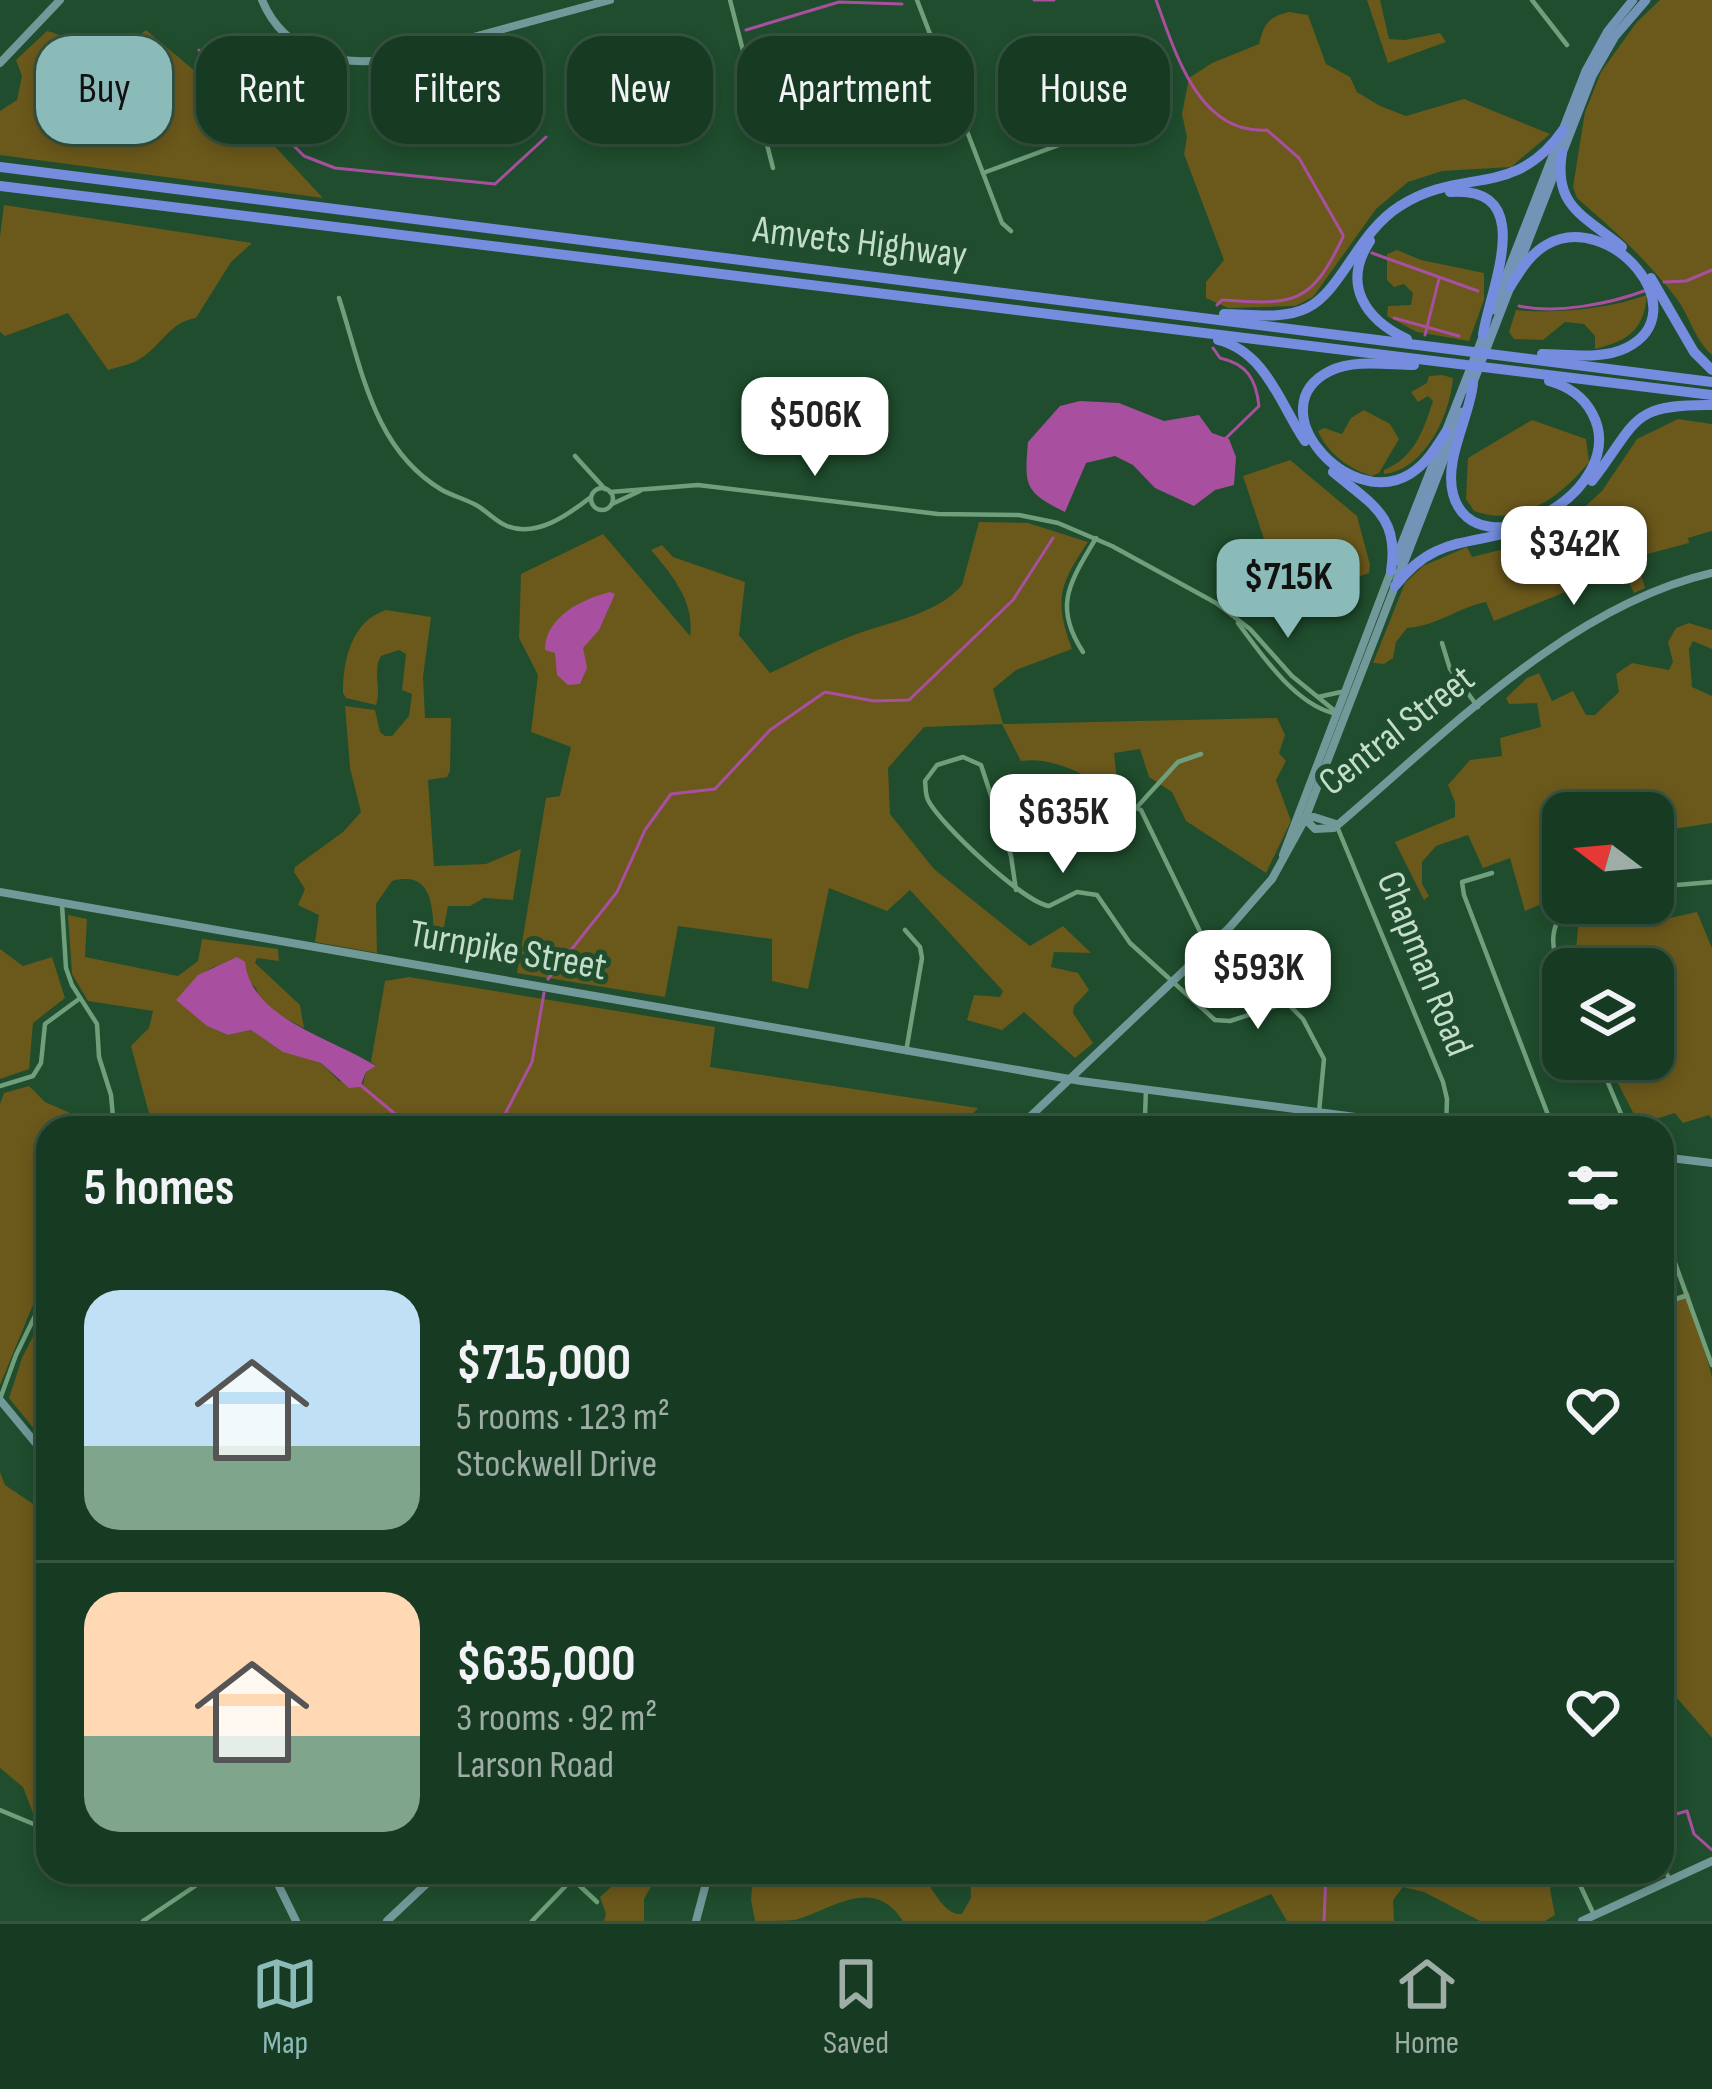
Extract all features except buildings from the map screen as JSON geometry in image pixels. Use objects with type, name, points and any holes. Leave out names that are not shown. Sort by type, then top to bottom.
[{"type":"highway","points":[[1204,318],[1290,314],[1309,308],[1329,291],[1365,236],[1390,212],[1430,191],[1527,168],[1544,156],[1563,130]]},
{"type":"highway","points":[[1562,153],[1558,182],[1563,195],[1644,269],[1694,352],[1712,370]]},
{"type":"highway","name":"Amvets Highway","points":[[0,166],[1712,382]]},
{"type":"highway","name":"Amvets Highway","points":[[0,186],[1712,394]]},
{"type":"highway","points":[[1415,344],[1381,326],[1366,311],[1358,291],[1358,262],[1369,241],[1397,215],[1421,201],[1456,191],[1486,200],[1503,227],[1503,253],[1486,338]]},
{"type":"highway","points":[[1510,287],[1526,262],[1546,244],[1587,237],[1610,246],[1630,263],[1648,285],[1654,304],[1645,333],[1619,351],[1517,357]]},
{"type":"highway","points":[[1192,332],[1238,346],[1262,369],[1309,447],[1388,521],[1394,544],[1391,571]]},
{"type":"highway","points":[[1435,362],[1334,369],[1307,393],[1303,422],[1330,460],[1354,478],[1375,483],[1394,481],[1416,470],[1446,432]]},
{"type":"highway","points":[[1469,384],[1453,467],[1454,495],[1476,524],[1513,526],[1550,510],[1573,493],[1592,471],[1600,442],[1595,418],[1582,399],[1567,388],[1523,372]]},
{"type":"highway","points":[[1395,586],[1412,564],[1438,548],[1520,530],[1564,507],[1594,479],[1643,414],[1661,406],[1712,405]]},
{"type":"main road","points":[[1395,586],[1563,130],[1598,46],[1633,0]]},
{"type":"main road","points":[[1486,338],[1600,59],[1646,0]]},
{"type":"main road","points":[[1391,571],[1469,384]]},
{"type":"street","points":[[0,63],[60,0]]},
{"type":"street","points":[[262,0],[280,32],[303,48],[320,55],[374,61],[610,0]]},
{"type":"street","points":[[730,0],[773,168]]},
{"type":"street","points":[[917,0],[1002,223],[1011,231]]},
{"type":"street","points":[[1532,0],[1567,45]]},
{"type":"street","points":[[983,173],[1061,144]]},
{"type":"street","points":[[339,298],[382,429],[405,460],[442,490],[509,526],[529,529],[572,512],[604,510],[645,489]]},
{"type":"street","points":[[575,456],[608,490],[612,503]]},
{"type":"street","points":[[592,471],[595,508]]},
{"type":"street","points":[[572,512],[592,494],[608,490],[698,485],[938,514],[1023,515],[1053,521],[1096,538],[1196,591],[1250,629],[1285,669],[1341,714]]},
{"type":"street","points":[[1083,652],[1066,618],[1065,601],[1096,538]]},
{"type":"street","points":[[1341,714],[1345,690],[1391,571]]},
{"type":"street","name":"Central Street","points":[[1030,1116],[1248,907],[1281,862],[1301,818],[1336,824],[1538,660],[1619,606],[1652,590],[1712,573]]},
{"type":"street","points":[[1301,818],[1395,586]]},
{"type":"street","points":[[1235,619],[1296,690],[1325,711],[1341,714]]},
{"type":"street","points":[[1442,643],[1450,669],[1478,707]]},
{"type":"street","points":[[1318,698],[1345,690]]},
{"type":"street","points":[[1137,807],[1178,762],[1201,754]]},
{"type":"street","points":[[1016,890],[1011,856],[981,765],[963,757],[937,765],[926,776],[929,801],[1016,890],[1044,906],[1077,892],[1097,895],[1130,943],[1206,1015],[1222,1022],[1282,1004],[1296,1011],[1324,1059],[1319,1112]]},
{"type":"street","points":[[1070,784],[1137,807],[1150,824],[1208,948]]},
{"type":"street","name":"Chapman Road","points":[[1336,824],[1443,1082],[1448,1099],[1445,1116]]},
{"type":"street","points":[[1492,873],[1462,882],[1549,1116]]},
{"type":"street","points":[[1674,885],[1712,882]]},
{"type":"street","name":"Turnpike Street","points":[[0,892],[1006,1069],[1350,1116]]},
{"type":"street","points":[[62,903],[66,968],[97,1024],[99,1057],[113,1116]]},
{"type":"street","points":[[904,930],[920,947],[922,958],[906,1052]]},
{"type":"street","points":[[0,1086],[33,1076],[41,1063],[45,1024],[80,998]]},
{"type":"street","name":"Turnpike Street","points":[[1006,1069],[1040,1077],[1048,1088],[1045,1100]]},
{"type":"street","points":[[1607,1080],[1622,1116]]},
{"type":"street","points":[[1145,1090],[1145,1116]]},
{"type":"street","points":[[1674,1159],[1711,1165]]},
{"type":"street","points":[[1674,1263],[1712,1365]]},
{"type":"street","points":[[1674,1300],[1685,1296]]},
{"type":"street","points":[[36,1314],[0,1400],[36,1444]]},
{"type":"street","points":[[0,1810],[36,1825]]},
{"type":"street","points":[[1674,1878],[1712,1861]]},
{"type":"street","points":[[143,1921],[198,1884]]},
{"type":"street","points":[[278,1884],[296,1921]]},
{"type":"street","points":[[387,1921],[427,1884]]},
{"type":"street","points":[[532,1921],[567,1884]]},
{"type":"street","points":[[577,1884],[596,1902]]},
{"type":"street","points":[[697,1921],[706,1884]]},
{"type":"street","points":[[1579,1884],[1594,1916]]},
{"type":"street","points":[[1582,1921],[1662,1884]]},
{"type":"shaded area","points":[[1367,0],[1380,0],[1389,39],[1440,33],[1446,42],[1388,63]]},
{"type":"shaded area","points":[[1660,0],[1712,0],[1712,355],[1665,285],[1577,198],[1573,187],[1585,112],[1601,72],[1636,23]]},
{"type":"shaded area","points":[[1289,12],[1308,15],[1326,64],[1350,77],[1357,92],[1380,106],[1406,116],[1464,99],[1550,134],[1511,167],[1442,171],[1408,182],[1376,209],[1313,297],[1295,306],[1228,308],[1206,298],[1206,282],[1224,260],[1184,154],[1187,137],[1182,114],[1189,78],[1259,44],[1268,22]]},
{"type":"shaded area","points":[[36,41],[36,144],[172,144],[172,52],[196,72],[196,144],[273,144],[323,198],[0,155],[0,111],[17,100],[22,76],[16,60]]},
{"type":"shaded area","points":[[4,205],[252,243],[231,262],[196,318],[179,325],[138,360],[108,370],[68,313],[5,336],[0,332]]},
{"type":"shaded area","points":[[1397,250],[1484,273],[1484,300],[1469,341],[1417,332],[1387,316],[1388,306],[1411,305],[1413,293],[1404,284],[1394,287],[1387,280],[1387,254]]},
{"type":"shaded area","points":[[1647,295],[1642,317],[1632,332],[1595,349],[1595,336],[1584,324],[1565,322],[1543,340],[1514,339],[1509,332],[1516,310],[1582,309]]},
{"type":"shaded area","points":[[1429,376],[1453,378],[1447,408],[1433,438],[1412,463],[1384,474],[1416,442],[1433,401],[1428,396],[1418,402],[1411,392],[1427,383]]},
{"type":"shaded area","points":[[1080,401],[1119,403],[1164,421],[1199,415],[1212,433],[1229,439],[1236,457],[1234,485],[1215,490],[1194,506],[1155,488],[1133,465],[1115,456],[1086,463],[1065,512],[1052,505],[1035,493],[1027,479],[1028,442],[1060,406]]},
{"type":"shaded area","points":[[1364,410],[1390,424],[1399,439],[1379,473],[1372,476],[1340,460],[1318,431],[1324,428],[1342,434],[1351,418]]},
{"type":"shaded area","points":[[1678,419],[1712,424],[1712,531],[1688,538],[1689,543],[1636,557],[1645,588],[1634,593],[1619,562],[1573,589],[1494,621],[1486,602],[1407,628],[1396,642],[1393,658],[1384,664],[1373,663],[1405,583],[1423,566],[1467,547],[1472,557],[1532,542],[1563,527],[1602,491],[1637,439]]},
{"type":"shaded area","points":[[1532,420],[1586,439],[1589,462],[1538,506],[1507,515],[1474,511],[1466,499],[1468,458]]},
{"type":"shaded area","points":[[1290,460],[1357,516],[1370,565],[1369,573],[1285,602],[1243,476]]},
{"type":"shaded area","points":[[979,522],[1028,523],[1088,542],[1062,593],[1072,649],[1016,670],[993,689],[1003,724],[1277,718],[1285,735],[1279,753],[1286,761],[1276,780],[1291,821],[1266,873],[1186,821],[1172,792],[1149,777],[1140,749],[1114,753],[1118,791],[1059,765],[1021,761],[1002,724],[924,727],[888,768],[890,814],[934,869],[1030,946],[1063,926],[1091,953],[1054,952],[1051,967],[1078,973],[1089,990],[1073,1013],[1093,1043],[1075,1058],[1024,1012],[1002,1030],[967,1020],[974,995],[1000,997],[1003,991],[910,890],[887,911],[829,888],[808,989],[772,981],[772,939],[678,926],[665,997],[517,973],[546,798],[560,796],[571,747],[531,732],[538,675],[519,638],[521,574],[603,534],[690,636],[685,600],[651,550],[662,545],[673,557],[745,582],[739,635],[770,673],[951,596],[962,585]]},
{"type":"shaded area","points":[[615,594],[599,630],[583,648],[587,668],[580,684],[568,685],[557,675],[555,653],[545,650],[551,628],[577,605]]},
{"type":"shaded area","points":[[386,610],[431,617],[423,677],[425,718],[451,718],[450,771],[447,777],[428,780],[434,866],[486,864],[521,849],[513,900],[484,898],[470,906],[448,906],[440,948],[435,949],[425,889],[407,879],[392,881],[376,904],[377,953],[315,942],[319,915],[298,905],[305,889],[294,872],[361,812],[350,768],[345,706],[375,710],[385,736],[392,736],[409,716],[412,694],[402,690],[406,654],[399,650],[381,656],[378,662],[376,705],[346,698],[343,693],[351,644],[365,623]]},
{"type":"shaded area","points":[[1689,623],[1712,630],[1712,649],[1693,641],[1689,649],[1692,687],[1712,696],[1712,823],[1674,829],[1674,792],[1542,792],[1542,904],[1525,911],[1510,858],[1483,868],[1468,835],[1436,846],[1422,862],[1422,884],[1429,896],[1424,900],[1395,842],[1455,817],[1448,785],[1470,760],[1502,756],[1500,738],[1541,727],[1537,703],[1509,704],[1506,698],[1539,673],[1552,701],[1573,691],[1586,715],[1595,715],[1619,692],[1616,674],[1632,663],[1669,670],[1673,662],[1668,642],[1676,628]]},
{"type":"shaded area","points":[[1697,912],[1712,948],[1712,1119],[1709,1115],[1683,1123],[1675,1113],[1635,1116],[1616,1080],[1674,1080],[1674,948],[1576,948],[1578,924],[1674,924],[1674,917]]},
{"type":"shaded area","points":[[68,915],[87,919],[85,957],[178,976],[198,961],[202,939],[278,949],[279,961],[257,958],[255,963],[300,1005],[304,1028],[271,1011],[256,988],[229,963],[199,976],[186,1006],[207,1026],[228,1035],[251,1030],[283,1051],[321,1063],[339,1081],[363,1084],[366,1072],[376,1066],[371,1062],[385,981],[409,977],[715,1027],[710,1067],[978,1108],[971,1116],[150,1116],[131,1046],[149,1028],[153,1011],[88,1001],[72,974]]},
{"type":"shaded area","points":[[0,949],[23,966],[52,957],[65,998],[33,1023],[29,1069],[0,1079]]},
{"type":"shaded area","points":[[237,957],[245,962],[251,982],[277,1013],[376,1066],[366,1072],[360,1087],[349,1088],[321,1063],[283,1052],[251,1030],[228,1035],[207,1026],[176,1000],[198,975]]},
{"type":"shaded area","points":[[29,1086],[45,1102],[77,1116],[36,1116],[36,1297],[0,1385],[0,1104],[4,1093]]},
{"type":"shaded area","points":[[1689,1292],[1712,1377],[1712,1738],[1674,1695],[1674,1296]]},
{"type":"shaded area","points":[[36,1331],[36,1431],[9,1398]]},
{"type":"shaded area","points":[[0,1472],[5,1485],[36,1506],[36,1814],[23,1787],[0,1768]]},
{"type":"shaded area","points":[[614,1884],[652,1884],[644,1899],[644,1921],[604,1921],[600,1897]]},
{"type":"shaded area","points":[[752,1884],[927,1884],[943,1905],[962,1914],[971,1898],[970,1884],[1553,1884],[1555,1915],[1545,1921],[1480,1921],[1424,1892],[1403,1887],[1393,1900],[1394,1921],[1287,1921],[1271,1894],[1206,1921],[903,1921],[891,1907],[865,1897],[795,1920],[755,1921]]},
{"type":"waterway","points":[[1034,0],[1054,0]]},
{"type":"waterway","points":[[1156,0],[1181,65],[1207,105],[1243,128],[1267,130],[1299,158],[1343,235]]},
{"type":"waterway","points":[[746,30],[839,2],[902,4]]},
{"type":"waterway","points":[[292,144],[304,156],[335,168],[495,184],[546,137]]},
{"type":"waterway","points":[[1217,305],[1222,300],[1267,302],[1297,296],[1321,276],[1343,237]]},
{"type":"waterway","points":[[1372,253],[1478,291]]},
{"type":"waterway","points":[[1664,282],[1686,281],[1712,270]]},
{"type":"waterway","points":[[1425,335],[1439,279]]},
{"type":"waterway","points":[[1519,306],[1582,306],[1644,291]]},
{"type":"waterway","points":[[1394,318],[1459,336]]},
{"type":"waterway","points":[[1213,348],[1220,358],[1248,374],[1259,406],[1225,439]]},
{"type":"waterway","points":[[548,979],[617,892],[645,830],[671,794],[715,789],[770,730],[825,692],[874,701],[909,700],[1013,600],[1053,538]]},
{"type":"waterway","points":[[504,1116],[532,1062],[544,993]]},
{"type":"waterway","points":[[358,1083],[397,1116]]},
{"type":"waterway","points":[[424,1116],[429,1116]]},
{"type":"waterway","points":[[1674,1815],[1687,1811],[1694,1834],[1712,1850]]},
{"type":"waterway","points":[[1324,1921],[1326,1884]]}]
